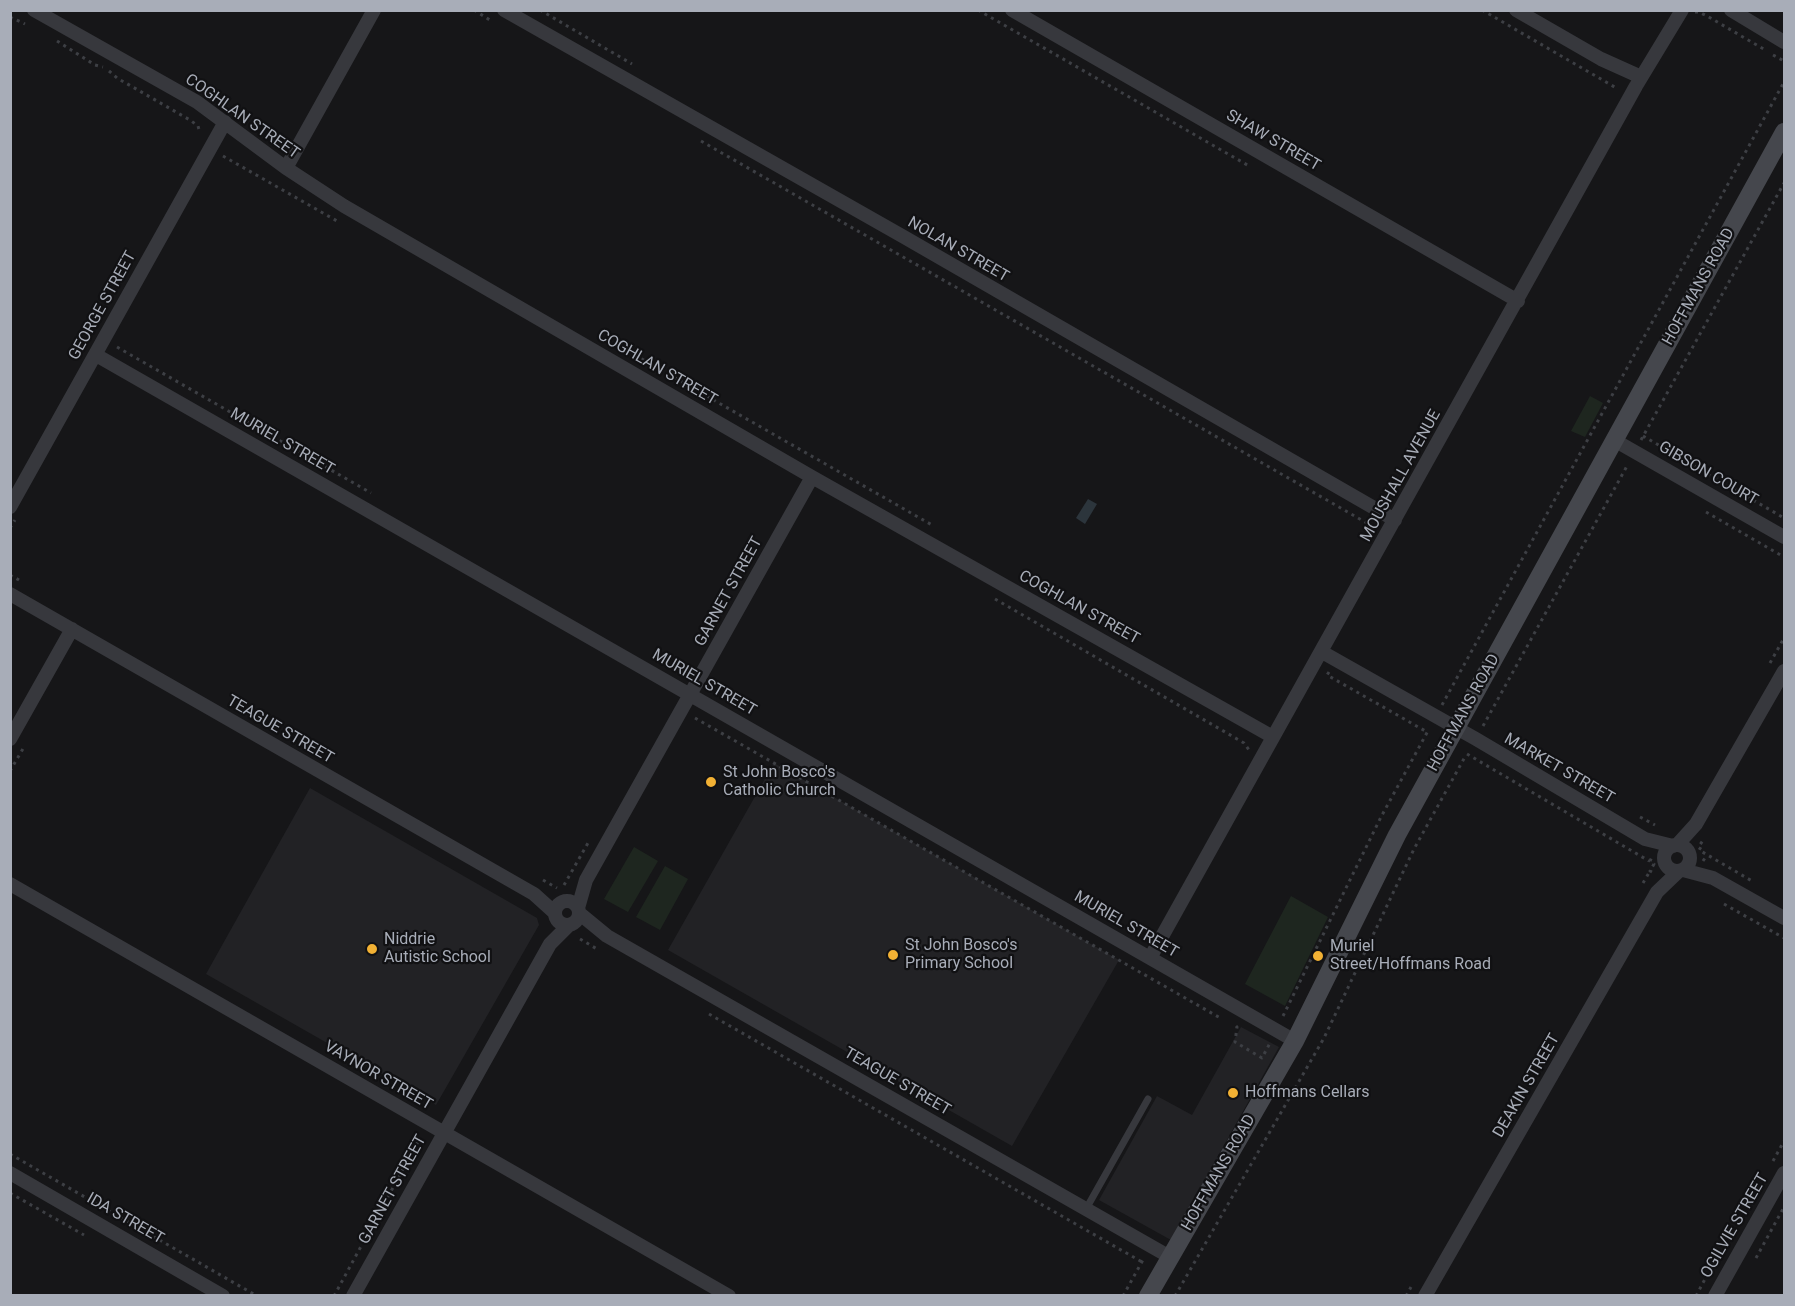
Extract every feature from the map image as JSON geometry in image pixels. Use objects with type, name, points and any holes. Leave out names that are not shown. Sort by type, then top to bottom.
[{"type":"main road","name":"HOFFMANS ROAD","points":[[1148,1296],[1295,1041],[1397,835],[1785,132]]},
{"type":"street","name":"COGHLAN STREET","points":[[34,10],[197,102],[286,168],[344,206],[812,477],[1267,734]]},
{"type":"street","name":"NOLAN STREET","points":[[504,10],[1395,520]]},
{"type":"street","name":"SHAW STREET","points":[[1012,10],[1518,301]]},
{"type":"street","points":[[1516,10],[1639,82]]},
{"type":"street","points":[[1731,10],[1785,42]]},
{"type":"street","name":"MOUSHALL AVENUE","points":[[1150,958],[1267,734],[1322,652],[1639,82],[1686,13]]},
{"type":"street","points":[[286,168],[373,14]]},
{"type":"street","name":"GEORGE STREET","points":[[13,513],[96,355],[225,122]]},
{"type":"street","name":"MURIEL STREET","points":[[96,355],[1295,1041]]},
{"type":"street","name":"GIBSON COURT","points":[[1614,440],[1785,537]]},
{"type":"street","name":"GARNET STREET","points":[[353,1296],[812,477]]},
{"type":"street","name":"TEAGUE STREET","points":[[10,594],[1170,1257]]},
{"type":"street","points":[[10,739],[72,629]]},
{"type":"street","name":"MARKET STREET","points":[[1322,652],[1645,839],[1682,850],[1713,878],[1785,918]]},
{"type":"street","points":[[1682,850],[1785,671]]},
{"type":"street","name":"MARKET STREET","points":[[1645,839],[1665,861]]},
{"type":"street","points":[[1682,850],[1688,865],[1681,870],[1671,869],[1665,861],[1666,852],[1682,850]]},
{"type":"street","name":"DEAKIN STREET","points":[[1425,1296],[1657,892],[1665,861]]},
{"type":"street","name":"MARKET STREET","points":[[1681,870],[1713,878]]},
{"type":"street","name":"DEAKIN STREET","points":[[1657,892],[1681,870]]},
{"type":"street","name":"VAYNOR STREET","points":[[10,884],[729,1296]]},
{"type":"street","name":"IDA STREET","points":[[10,1173],[223,1296]]},
{"type":"street","name":"OGILVIE STREET","points":[[1714,1296],[1785,1173]]},
{"type":"lane","points":[[1085,1210],[1148,1099]]},
{"type":"path","points":[[978,10],[1259,171]]},
{"type":"path","points":[[1482,10],[1619,90]]},
{"type":"path","points":[[1686,13],[1699,12],[1785,62]]},
{"type":"path","points":[[10,23],[12,18],[34,27]]},
{"type":"path","points":[[53,37],[63,46],[190,120],[200,129],[200,134]]},
{"type":"path","points":[[1283,1016],[1381,817],[1785,82]]},
{"type":"path","points":[[217,159],[224,156],[337,221]]},
{"type":"path","points":[[1635,451],[1785,183]]},
{"type":"path","points":[[115,341],[117,347],[374,495]]},
{"type":"path","points":[[109,362],[117,347]]},
{"type":"path","points":[[626,350],[937,528]]},
{"type":"path","points":[[1643,436],[1785,518]]},
{"type":"path","points":[[1493,732],[1482,726],[1627,466]]},
{"type":"path","points":[[10,528],[13,513]]},
{"type":"path","points":[[995,599],[1244,742],[1250,750],[1267,734]]},
{"type":"path","points":[[1175,1296],[1324,1038],[1414,849],[1466,755]]},
{"type":"path","points":[[1636,814],[1657,826]]},
{"type":"path","points":[[564,885],[592,834]]},
{"type":"path","points":[[1707,855],[1755,883]]},
{"type":"path","points":[[1722,903],[1785,938]]},
{"type":"path","points":[[580,939],[600,951]]},
{"type":"path","points":[[702,1010],[1142,1262]]},
{"type":"path","points":[[334,1296],[422,1138],[411,1132]]},
{"type":"path","points":[[10,1154],[257,1296]]},
{"type":"path","points":[[1751,1266],[1785,1207]]},
{"type":"path","points":[[1123,1296],[1151,1246]]},
{"type":"shaded area","points":[[1590,396],[1603,403],[1585,437],[1571,431]]},
{"type":"shaded area","points":[[1088,499],[1097,504],[1085,524],[1076,518]]},
{"type":"shaded area","name":"St John Bosco's Primary School","points":[[774,763],[1119,960],[1012,1146],[668,950]]},
{"type":"shaded area","name":"Niddrie Autistic School","points":[[310,788],[537,918],[539,925],[436,1105],[206,974]]},
{"type":"shaded area","points":[[634,847],[658,861],[628,912],[604,899]]},
{"type":"shaded area","points":[[665,866],[688,879],[660,930],[636,917]]},
{"type":"shaded area","points":[[1291,896],[1328,917],[1285,1006],[1245,984]]},
{"type":"shaded area","points":[[1241,1027],[1279,1047],[1171,1240],[1099,1200],[1157,1096],[1192,1115]]},
{"type":"place","name":"St John Bosco's Catholic Church","points":[[711,782]]},
{"type":"place","name":"Niddrie Autistic School","points":[[372,949]]},
{"type":"place","name":"St John Bosco's Primary School","points":[[893,955]]},
{"type":"place","name":"Muriel Street/Hoffmans Road","points":[[1318,956]]},
{"type":"place","name":"Hoffmans Cellars","points":[[1233,1093]]}]
